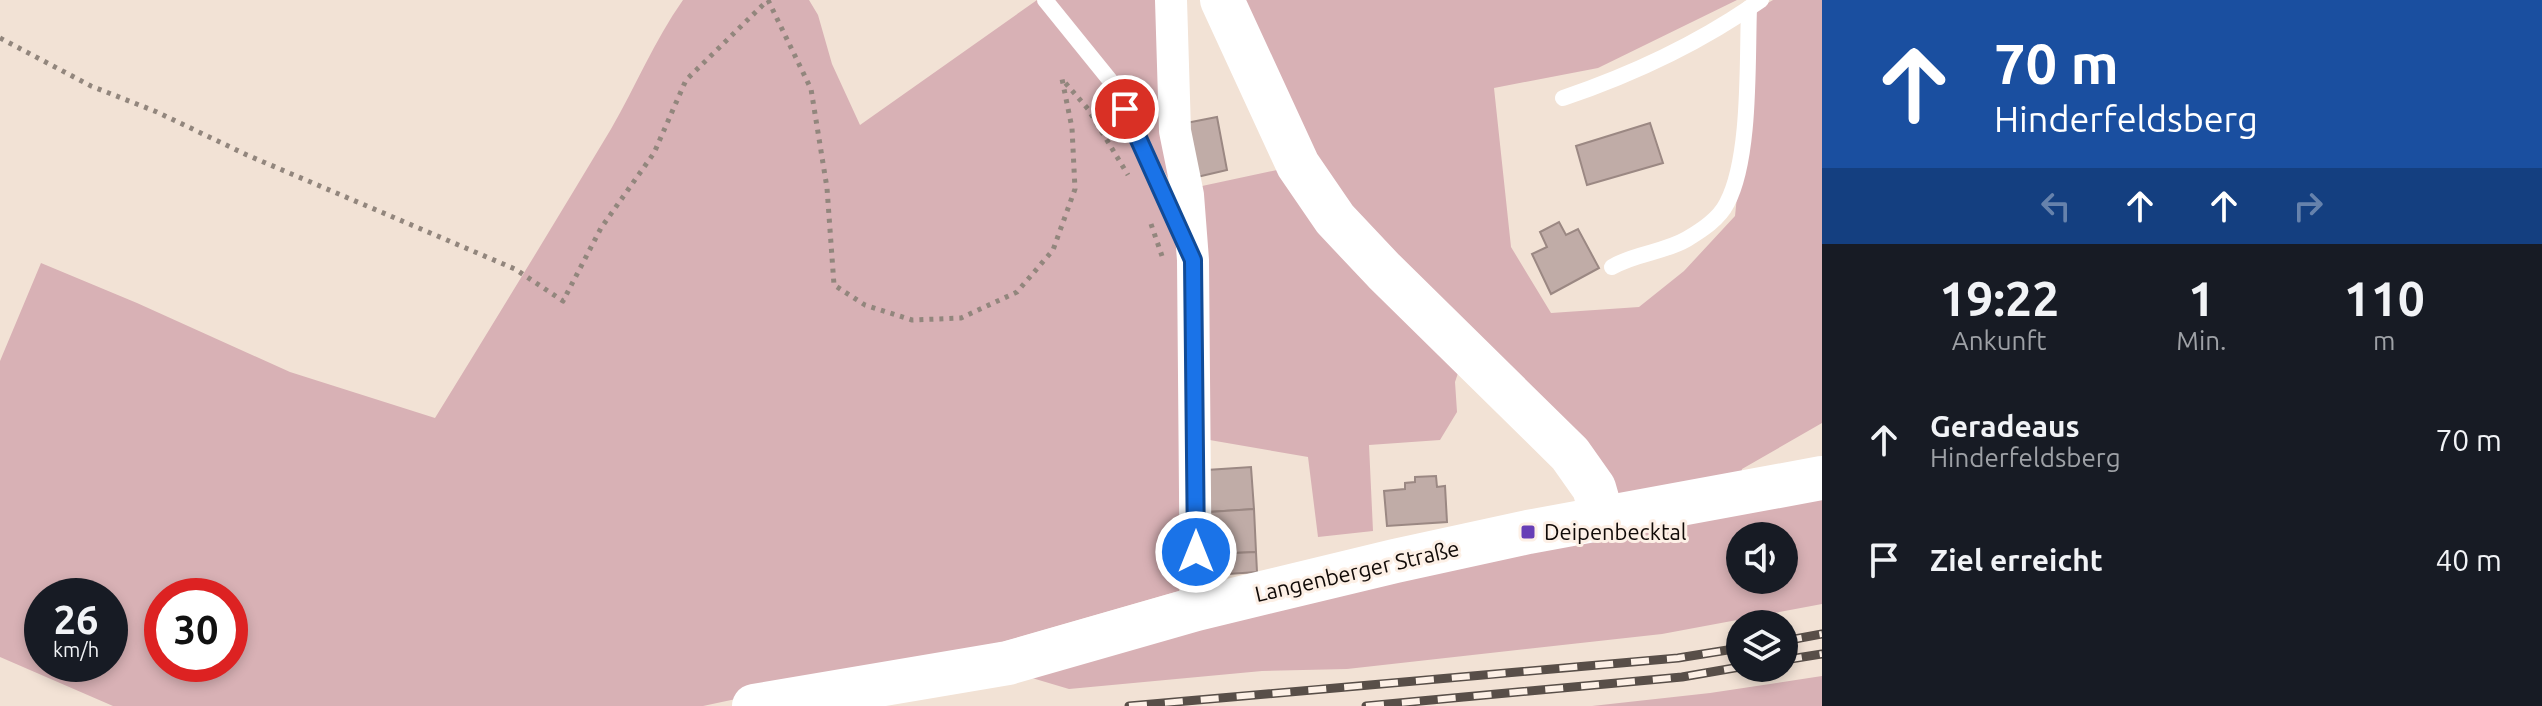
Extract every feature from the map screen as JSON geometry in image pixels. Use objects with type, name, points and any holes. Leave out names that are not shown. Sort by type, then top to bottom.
[{"type":"main road","points":[[1222,0],[1298,165],[1335,219],[1570,454],[1594,488],[1603,519]]},
{"type":"main road","name":"Langenberger Straße","points":[[754,706],[1008,663],[1196,609],[1395,561],[1822,478]]},
{"type":"street","points":[[1171,0],[1175,131],[1188,195],[1178,260],[1196,609]]},
{"type":"lane","points":[[1045,0],[1113,84],[1178,260]]},
{"type":"lane","points":[[1563,98],[1665,59],[1755,4]]},
{"type":"lane","points":[[1612,267],[1629,257],[1650,254],[1685,240],[1716,219],[1728,202],[1743,149],[1755,4]]},
{"type":"path","points":[[0,38],[91,86],[515,269],[563,301],[601,228],[654,153],[686,80],[768,0],[811,89],[827,188],[834,285],[865,305],[912,320],[961,318],[1017,292],[1053,250],[1075,189],[1072,128],[1062,79],[1088,109],[1129,176]]},
{"type":"path","points":[[1148,217],[1178,260]]},
{"type":"shaded area","points":[[683,0],[809,0],[818,15],[832,64],[860,125],[1037,0],[1047,0],[1112,85],[1192,226],[1180,437],[1179,591],[1002,642],[703,706],[113,706],[58,682],[128,682],[128,578],[24,578],[24,667],[0,657],[0,361],[41,263],[290,372],[435,418],[611,129],[654,47]]},
{"type":"shaded area","points":[[1050,0],[1171,0],[1191,219],[1115,83]]},
{"type":"shaded area","points":[[1225,0],[1737,0],[1598,68],[1494,88],[1511,247],[1551,313],[1639,307],[1684,271],[1735,216],[1756,10],[1773,0],[1822,0],[1822,423],[1742,469],[1737,497],[1604,517],[1385,270]]},
{"type":"shaded area","points":[[1296,166],[1465,352],[1455,382],[1457,412],[1440,440],[1369,445],[1373,531],[1318,537],[1308,457],[1198,438],[1188,189]]},
{"type":"shaded area","points":[[1822,496],[1822,604],[1790,610],[1726,610],[1726,622],[1662,634],[1347,669],[1262,671],[1069,689],[1008,671],[1206,617]]},
{"type":"shaded area","points":[[1822,676],[1822,706],[1592,706],[1798,682]]},
{"type":"building","points":[[1217,117],[1227,170],[1197,177],[1186,123]]},
{"type":"building","points":[[1650,123],[1663,163],[1587,185],[1576,146]]},
{"type":"building","points":[[1559,222],[1566,235],[1578,229],[1599,268],[1551,294],[1532,254],[1547,247],[1540,232]]},
{"type":"building","points":[[1251,467],[1254,509],[1209,512],[1207,470]]},
{"type":"building","points":[[1436,476],[1437,487],[1445,486],[1447,522],[1387,526],[1384,491],[1405,489],[1405,483],[1415,482],[1415,477]]},
{"type":"building","points":[[1254,509],[1256,552],[1212,554],[1209,512]]},
{"type":"building","points":[[1256,552],[1257,572],[1213,575],[1212,554]]},
{"type":"railway","points":[[1798,638],[1822,634]]},
{"type":"railway","points":[[1129,706],[1678,658],[1726,650]]},
{"type":"railway","points":[[1798,658],[1822,654]]},
{"type":"railway","points":[[1366,706],[1682,677],[1726,669]]},
{"type":"place","name":"Deipenbecktal","points":[[1528,532]]},
{"type":"route","points":[[1125,109],[1193,260],[1196,552]]}]
